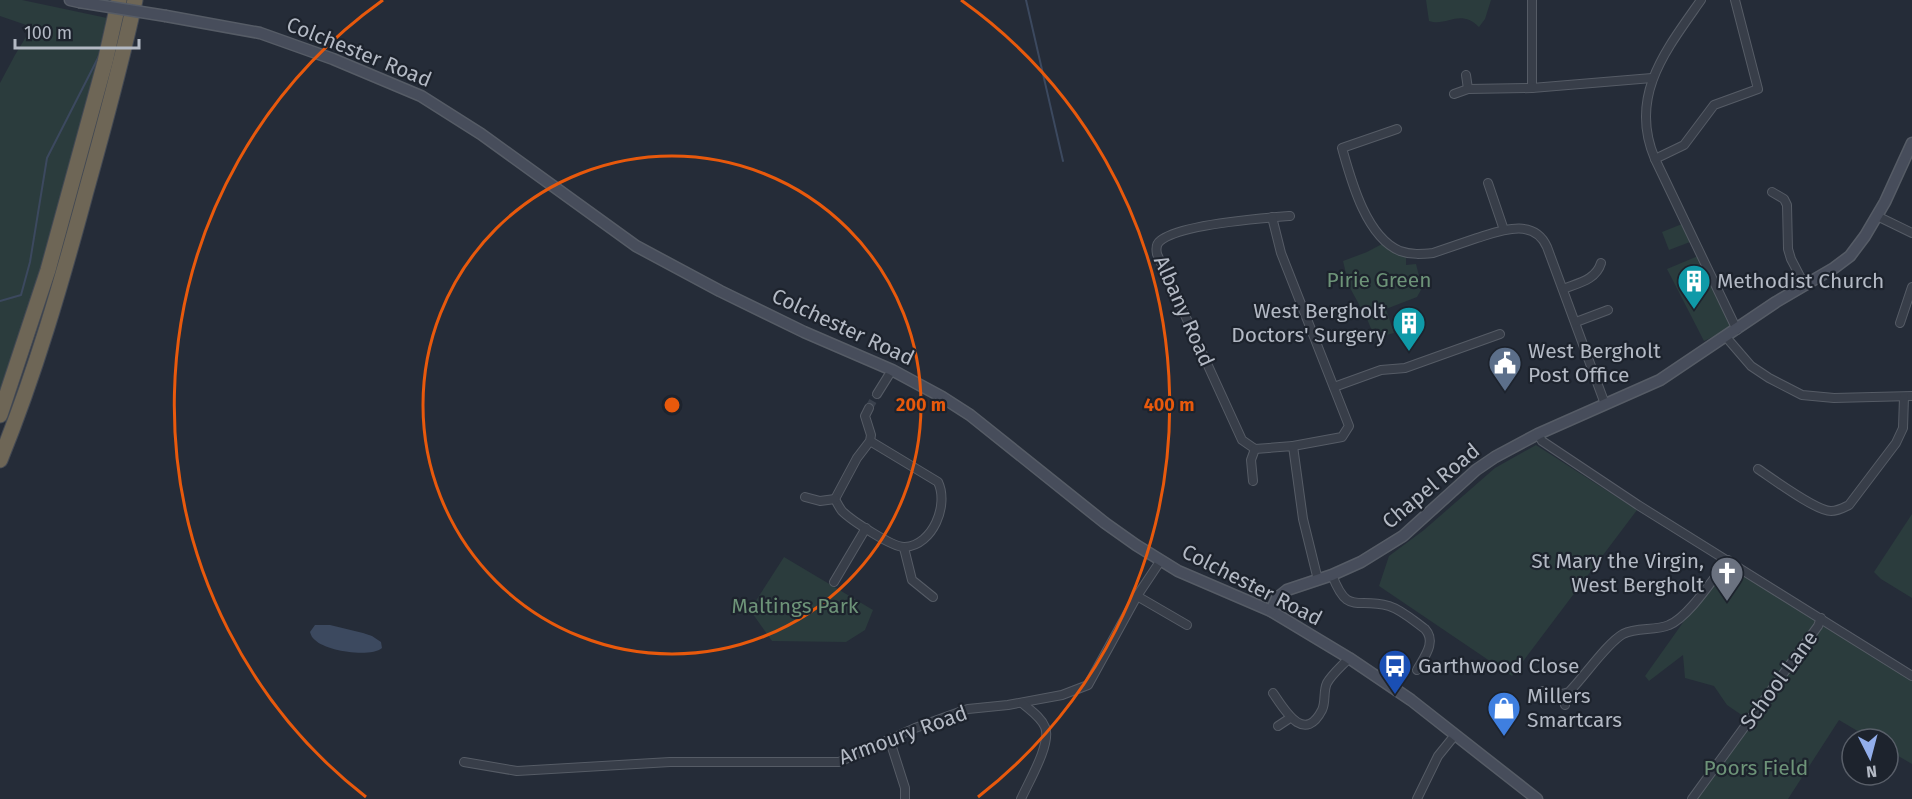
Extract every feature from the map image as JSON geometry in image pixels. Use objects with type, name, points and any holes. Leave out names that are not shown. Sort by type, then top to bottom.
[{"type":"highway","points":[[0,415],[48,270],[105,62],[119,0]]},
{"type":"highway","points":[[0,460],[16,420],[65,268],[122,60],[135,0]]},
{"type":"main road","name":"Colchester Road","points":[[75,1],[260,33],[333,59],[422,96],[481,134],[646,251],[804,332],[892,370],[942,398],[970,416],[1105,523],[1161,560],[1201,582],[1271,611],[1349,658],[1411,700],[1537,799]]},
{"type":"main road","name":"Chapel Road","points":[[1271,611],[1277,598],[1287,590],[1332,575],[1361,562],[1403,536],[1476,470],[1495,457],[1538,434],[1660,380],[1776,302],[1834,268],[1850,256],[1877,216],[1912,143]]},
{"type":"street","points":[[1532,0],[1532,88]]},
{"type":"street","points":[[1701,0],[1678,33],[1652,78],[1645,126],[1648,143],[1655,159],[1737,330]]},
{"type":"street","points":[[1655,159],[1684,145],[1714,105],[1758,89],[1735,0]]},
{"type":"street","points":[[1466,75],[1468,89]]},
{"type":"street","points":[[1454,94],[1468,89],[1532,88],[1652,78]]},
{"type":"street","points":[[1397,129],[1342,147],[1348,170],[1366,216],[1379,235],[1394,248],[1409,253],[1433,253],[1504,230],[1522,229],[1539,234],[1545,241],[1605,404]]},
{"type":"street","points":[[1488,183],[1504,230]]},
{"type":"street","points":[[1772,192],[1784,199],[1787,205],[1788,249],[1805,286]]},
{"type":"street","name":"Albany Road","points":[[1255,448],[1242,440],[1157,254],[1156,246],[1160,240],[1206,225],[1290,216]]},
{"type":"street","points":[[1877,216],[1912,233]]},
{"type":"street","points":[[1253,481],[1251,460],[1255,448],[1293,446],[1332,440],[1345,435],[1349,426],[1281,253],[1272,217]]},
{"type":"street","points":[[1563,289],[1592,277],[1599,271],[1601,263]]},
{"type":"street","points":[[1900,323],[1912,287]]},
{"type":"street","points":[[1576,322],[1608,310]]},
{"type":"street","points":[[1334,387],[1381,370],[1405,368],[1500,334]]},
{"type":"street","points":[[1726,337],[1751,366],[1802,395],[1834,398],[1908,396],[1903,428],[1896,443],[1849,505],[1829,511],[1817,507],[1758,469]]},
{"type":"street","points":[[877,394],[892,370]]},
{"type":"street","points":[[835,499],[857,458],[870,441],[871,435],[865,416],[869,408]]},
{"type":"street","points":[[1538,434],[1542,441],[1638,505],[1912,676]]},
{"type":"street","points":[[835,499],[842,510],[866,528],[892,544],[904,548],[923,538],[936,523],[940,515],[942,500],[938,482],[870,441]]},
{"type":"street","points":[[1293,446],[1303,519],[1318,580]]},
{"type":"street","points":[[805,497],[820,501],[835,499]]},
{"type":"street","points":[[834,582],[866,528]]},
{"type":"street","points":[[904,548],[912,580],[933,597]]},
{"type":"street","name":"Armoury Road","points":[[464,762],[517,771],[670,762],[839,762],[915,728],[968,709],[1062,695],[1088,685],[1137,596],[1161,560]]},
{"type":"street","points":[[1543,691],[1562,694],[1569,692],[1613,642],[1624,634],[1667,626],[1681,618],[1728,560]]},
{"type":"street","points":[[1332,575],[1339,592],[1348,601],[1391,607],[1429,633],[1430,645],[1417,670]]},
{"type":"street","points":[[1137,596],[1187,625]]},
{"type":"street","name":"School Lane","points":[[1692,799],[1775,687],[1818,626],[1821,618]]},
{"type":"street","points":[[1273,693],[1290,718],[1307,724],[1315,720],[1323,709],[1327,684],[1349,658]]},
{"type":"street","points":[[1562,694],[1565,705]]},
{"type":"street","points":[[1021,799],[1045,746],[1047,734],[1042,721],[1022,702]]},
{"type":"street","points":[[1278,726],[1290,718]]},
{"type":"street","points":[[1417,799],[1438,756],[1455,735]]},
{"type":"street","points":[[890,741],[905,788],[905,799]]},
{"type":"green space","points":[[0,0],[22,0],[107,18],[74,157],[0,414],[0,83],[32,27],[0,16]]},
{"type":"green space","points":[[1426,0],[1491,0],[1485,19],[1479,27],[1460,18],[1442,22],[1429,21]]},
{"type":"green space","points":[[1682,224],[1690,242],[1669,250],[1662,232]]},
{"type":"green space","name":"Pirie Green","points":[[1382,244],[1391,251],[1406,256],[1406,265],[1416,264],[1422,288],[1417,297],[1386,309],[1394,333],[1375,338],[1349,286],[1343,261]]},
{"type":"green space","points":[[1698,256],[1734,327],[1704,341],[1667,269]]},
{"type":"green space","points":[[1536,445],[1637,510],[1512,676],[1379,586],[1389,556],[1424,530],[1495,468]]},
{"type":"green space","points":[[1912,514],[1912,598],[1881,579],[1874,572]]},
{"type":"green space","name":"Maltings Park","points":[[784,557],[873,610],[865,630],[846,642],[772,641],[750,610]]},
{"type":"green space","points":[[1728,564],[1817,619],[1759,706],[1746,718],[1727,705],[1714,686],[1685,678],[1683,655],[1649,681],[1645,676],[1699,600]]},
{"type":"green space","name":"Poors Field","points":[[1823,623],[1912,679],[1912,764],[1900,757],[1900,727],[1851,727],[1839,720],[1788,799],[1695,799]]},
{"type":"water","points":[[315,625],[330,625],[372,636],[381,642],[382,648],[368,653],[358,653],[328,647],[312,636],[310,632]]},
{"type":"waterway","points":[[1026,0],[1063,161]]},
{"type":"waterway","points":[[0,301],[21,295],[30,262],[47,158],[99,56]]},
{"type":"tunnel","points":[[869,408],[877,394]]},
{"type":"place","name":"Methodist Church","points":[[1694,310]]},
{"type":"place","name":"West Bergholt Doctors' Surgery","points":[[1409,352]]},
{"type":"place","name":"West Bergholt Post Office","points":[[1505,392]]},
{"type":"place","name":"St Mary the Virgin, West Bergholt","points":[[1727,602]]},
{"type":"place","name":"Garthwood Close","points":[[1395,695]]},
{"type":"place","name":"Millers Smartcars","points":[[1504,737]]}]
